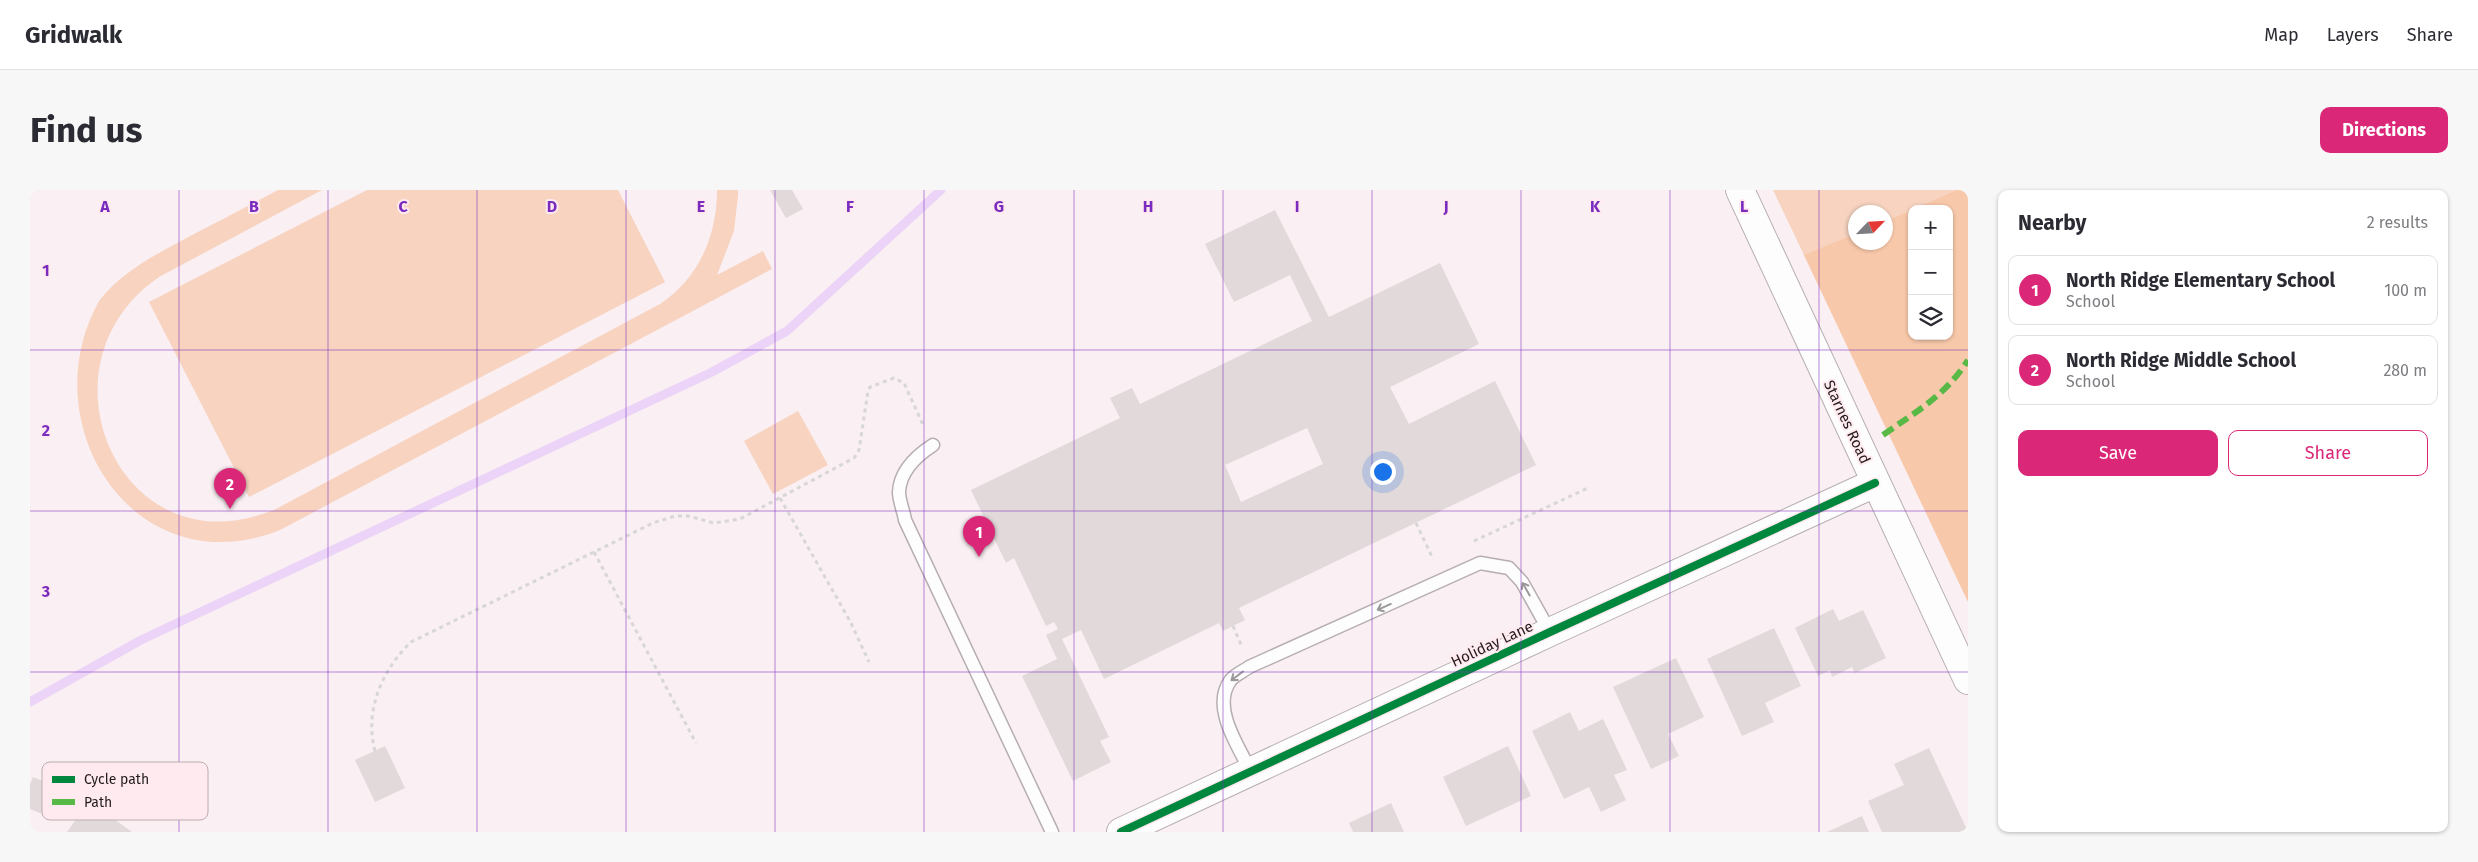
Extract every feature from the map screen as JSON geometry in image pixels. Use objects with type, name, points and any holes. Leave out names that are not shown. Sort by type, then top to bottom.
[{"type":"street","name":"Starnes Road","points":[[1740,190],[1968,680]]},
{"type":"street","name":"Holiday Lane","points":[[1121,832],[1875,483]]},
{"type":"lane","points":[[933,445],[920,453],[905,471],[899,493],[906,520],[1052,832]]},
{"type":"lane","points":[[1251,772],[1227,720],[1224,700],[1230,680],[1249,667],[1480,564],[1509,568],[1522,582],[1550,632]]},
{"type":"path","points":[[375,751],[371,732],[372,712],[386,672],[397,655],[411,642],[653,523],[675,516],[688,516],[714,523],[726,523],[740,519],[858,455],[868,391],[876,384],[894,378],[904,383],[933,445]]},
{"type":"path","points":[[1474,541],[1590,487]]},
{"type":"path","points":[[780,498],[850,621],[869,662]]},
{"type":"path","points":[[1416,523],[1433,560]]},
{"type":"path","points":[[594,552],[696,743]]},
{"type":"path","points":[[1233,626],[1242,647]]},
{"type":"shaded area","points":[[278,190],[322,190],[159,277],[121,315],[101,360],[98,406],[111,451],[137,488],[174,513],[221,522],[276,509],[660,304],[674,294],[685,282],[703,254],[714,224],[717,190],[738,190],[738,196],[734,231],[717,275],[763,251],[772,269],[280,530],[228,542],[181,536],[141,516],[109,484],[88,443],[78,397],[81,349],[99,301],[119,280],[155,255]]},
{"type":"shaded area","points":[[367,190],[618,190],[665,282],[249,497],[149,302]]},
{"type":"shaded area","points":[[1773,190],[1968,190],[1968,444],[1907,471]]},
{"type":"shaded area","points":[[1957,190],[1968,190],[1968,602],[1804,255],[1848,237],[1848,250],[1893,250],[1893,218],[1908,212],[1908,340],[1953,340],[1953,205],[1923,205]]},
{"type":"shaded area","points":[[798,411],[828,465],[773,494],[744,441]]},
{"type":"building","points":[[770,190],[792,190],[803,209],[786,218]]},
{"type":"building","points":[[1275,210],[1329,317],[1440,263],[1479,344],[1390,387],[1409,424],[1495,381],[1536,465],[1239,608],[1245,620],[1223,631],[1219,623],[1104,679],[1081,630],[1062,639],[1109,737],[1100,741],[1111,762],[1073,781],[1022,676],[1057,659],[1046,635],[1058,629],[1054,622],[1046,626],[1014,558],[1006,563],[971,490],[1120,418],[1110,398],[1132,388],[1140,404],[1312,321],[1290,275],[1234,302],[1205,244]],"holes":[[[1307,428],[1323,464],[1241,502],[1225,465]]]},
{"type":"building","points":[[1833,609],[1839,621],[1863,610],[1886,658],[1855,673],[1852,667],[1832,677],[1830,670],[1818,676],[1795,628]]},
{"type":"building","points":[[1774,628],[1801,686],[1765,703],[1774,722],[1742,736],[1707,659]]},
{"type":"building","points":[[1676,658],[1704,717],[1668,734],[1679,756],[1651,769],[1613,687]]},
{"type":"building","points":[[1570,712],[1579,731],[1603,719],[1627,770],[1614,775],[1626,800],[1601,812],[1589,787],[1564,799],[1532,731]]},
{"type":"building","points":[[385,746],[405,788],[375,802],[355,760]]},
{"type":"building","points":[[1508,746],[1531,796],[1466,826],[1443,777]]},
{"type":"building","points":[[1929,748],[1968,832],[1882,832],[1868,801],[1904,785],[1894,764]]},
{"type":"building","points":[[33,777],[42,781],[42,814],[30,809],[30,784]]},
{"type":"building","points":[[1391,803],[1404,832],[1353,832],[1349,823]]},
{"type":"building","points":[[1862,816],[1869,832],[1827,832]]},
{"type":"building","points":[[76,820],[115,820],[132,832],[67,832]]},
{"type":"waterway","points":[[30,702],[141,640],[712,372],[787,331],[941,190]]},
{"type":"marked path","points":[[1883,435],[1930,402],[1950,384],[1968,360]]},
{"type":"cycle path","points":[[1121,832],[1875,483]]},
{"type":"place","name":"North Ridge Middle School","points":[[230,509]]},
{"type":"place","name":"North Ridge Elementary School","points":[[979,557]]}]
